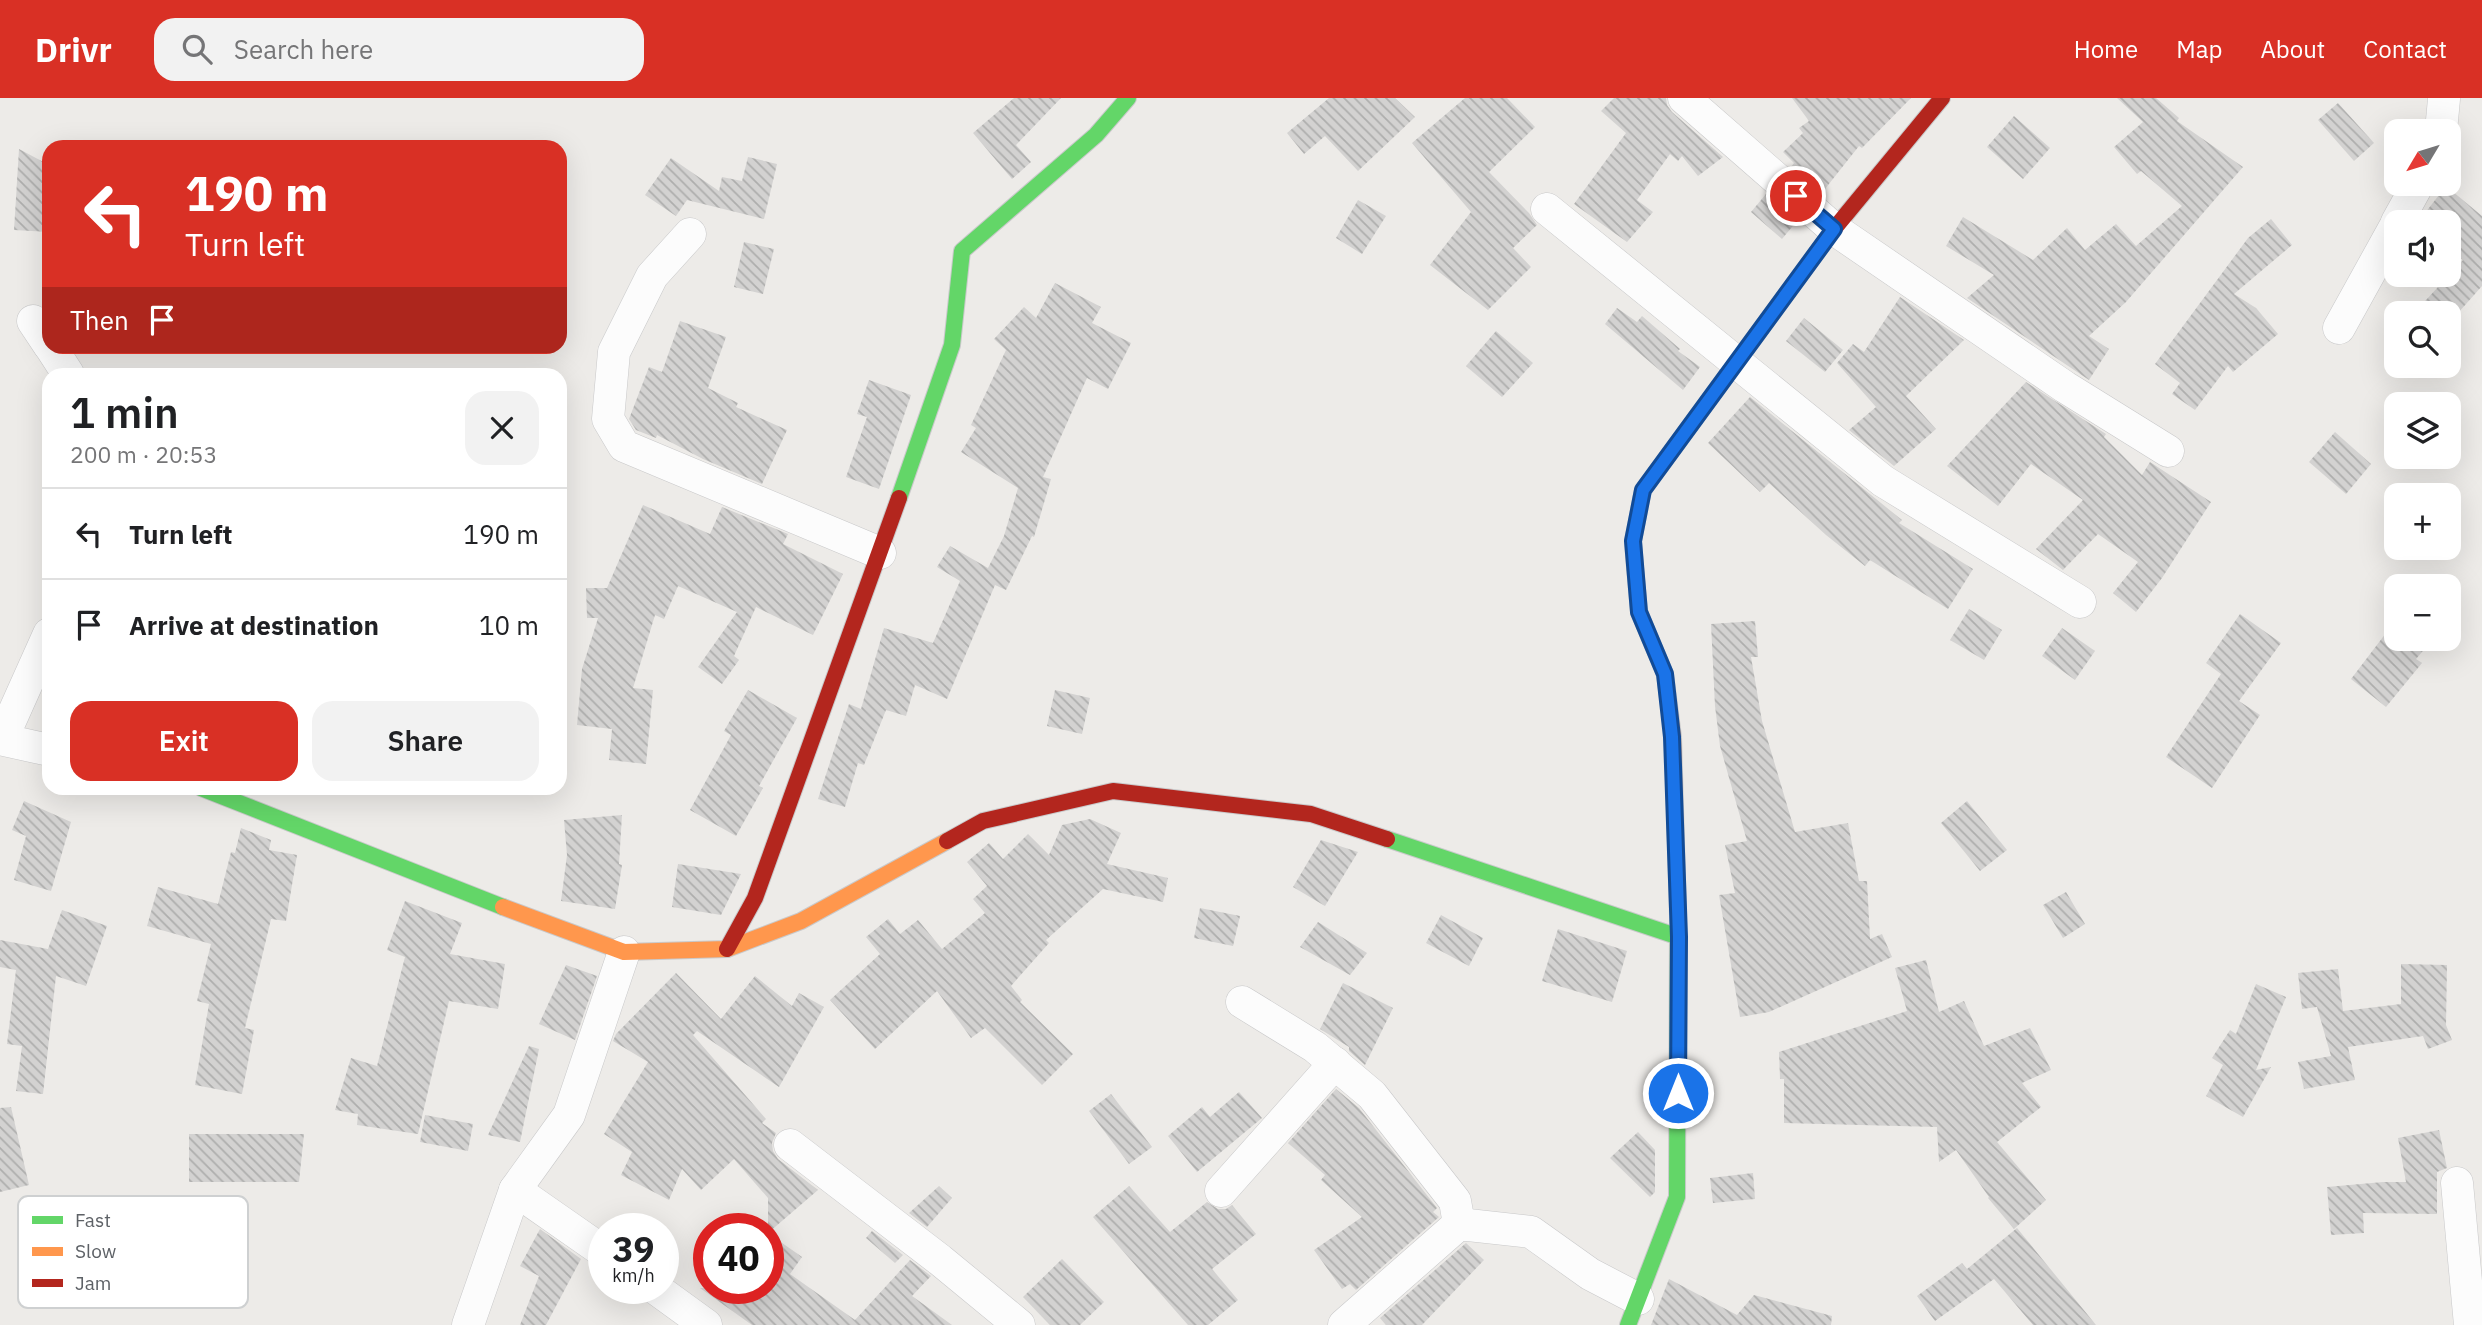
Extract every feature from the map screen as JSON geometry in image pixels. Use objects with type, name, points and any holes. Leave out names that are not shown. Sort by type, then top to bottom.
[{"type":"street","points":[[727,949],[755,898],[952,345],[962,251],[1096,135],[1128,98]]},
{"type":"street","points":[[1684,98],[1834,229],[2065,387],[2168,450]]},
{"type":"street","points":[[1345,1325],[1459,1224],[1531,1231],[1590,1274],[1633,1312],[1677,1197],[1679,937],[1671,724],[1665,674],[1639,612],[1633,541],[1643,490],[1834,229],[1942,98]]},
{"type":"street","points":[[2429,98],[2445,98],[2442,119]]},
{"type":"street","points":[[1547,209],[1883,481],[2080,603]]},
{"type":"street","points":[[690,234],[652,276],[614,352],[608,419],[624,446],[880,553]]},
{"type":"street","points":[[2339,328],[2384,245]]},
{"type":"street","points":[[42,650],[1,739],[42,748]]},
{"type":"street","points":[[219,795],[464,893],[624,952],[727,949],[801,921],[983,821],[1113,791],[1311,814],[1679,937]]},
{"type":"street","points":[[468,1325],[515,1190],[569,1115],[624,952]]},
{"type":"street","points":[[1242,1002],[1315,1047],[1372,1095],[1455,1201],[1459,1224]]},
{"type":"street","points":[[1221,1191],[1335,1063]]},
{"type":"street","points":[[790,1145],[940,1260],[1019,1325]]},
{"type":"street","points":[[2457,1183],[2470,1325]]},
{"type":"street","points":[[515,1190],[588,1241]]},
{"type":"street","points":[[677,1304],[706,1325]]},
{"type":"building","points":[[1014,98],[1061,98],[1016,145],[1031,162],[1012,179],[973,133]]},
{"type":"building","points":[[1329,98],[1395,98],[1415,117],[1358,171],[1325,136],[1304,154],[1287,133]]},
{"type":"building","points":[[1465,98],[1507,98],[1535,127],[1489,172],[1529,213],[1537,225],[1513,248],[1531,267],[1488,310],[1430,265],[1471,212],[1412,143]]},
{"type":"building","points":[[1614,98],[1666,98],[1672,112],[1723,157],[1698,176],[1682,156],[1678,161],[1670,154],[1637,200],[1653,212],[1627,242],[1574,204],[1626,133],[1601,111]]},
{"type":"building","points":[[1792,98],[1911,98],[1862,148],[1859,146],[1821,194],[1791,167],[1794,163],[1783,152],[1803,133],[1799,128],[1809,121]]},
{"type":"building","points":[[2117,98],[2156,98],[2179,118],[2177,121],[2243,167],[2126,302],[2089,336],[2109,349],[2089,380],[1967,298],[1994,275],[1946,246],[1963,217],[2033,260],[2067,228],[2085,250],[2116,224],[2136,246],[2182,206],[2141,171],[2137,174],[2114,147],[2143,122]]},
{"type":"building","points":[[2338,103],[2374,143],[2354,161],[2318,120]]},
{"type":"building","points":[[2014,116],[2050,148],[2023,179],[1987,147]]},
{"type":"building","points":[[19,149],[42,161],[42,232],[14,230]]},
{"type":"building","points":[[748,157],[777,164],[764,219],[687,200],[676,216],[645,195],[671,158],[719,191],[722,177],[742,181]]},
{"type":"building","points":[[1766,194],[1797,221],[1782,239],[1751,212]]},
{"type":"building","points":[[2438,196],[2458,196],[2482,216],[2482,286],[2461,310],[2461,301],[2425,301],[2438,287],[2461,287],[2461,210],[2427,210]]},
{"type":"building","points":[[1358,200],[1386,216],[1362,254],[1336,238]]},
{"type":"building","points":[[2271,219],[2292,245],[2234,294],[2256,308],[2278,334],[2233,372],[2228,366],[2195,410],[2172,394],[2180,383],[2155,364],[2248,238]]},
{"type":"building","points":[[744,242],[774,249],[763,294],[734,287]]},
{"type":"building","points":[[1055,283],[1101,307],[1092,323],[1131,343],[1108,389],[1087,378],[1043,477],[1051,479],[1034,537],[1032,536],[1006,590],[995,585],[947,699],[915,685],[906,716],[886,710],[864,765],[858,763],[845,807],[818,799],[849,704],[861,709],[884,628],[933,643],[960,581],[937,567],[950,546],[988,568],[1004,536],[1018,488],[961,452],[976,428],[971,425],[1006,350],[994,339],[1024,307],[1036,318]]},
{"type":"building","points":[[1900,297],[1964,340],[1906,396],[1936,429],[1894,466],[1849,430],[1876,407],[1837,363],[1853,344],[1864,352]]},
{"type":"building","points":[[1617,308],[1637,322],[1642,316],[1680,349],[1678,351],[1700,367],[1683,390],[1605,324]]},
{"type":"building","points":[[1804,318],[1843,350],[1825,372],[1786,341]]},
{"type":"building","points":[[680,321],[726,337],[708,388],[738,403],[736,407],[787,430],[762,484],[703,459],[657,435],[656,438],[636,430],[629,419],[649,367],[662,372]]},
{"type":"building","points":[[1496,331],[1533,363],[1502,397],[1466,366]]},
{"type":"building","points":[[869,380],[911,395],[879,489],[846,477],[867,417],[857,414]]},
{"type":"building","points":[[2026,382],[2106,434],[2104,437],[2142,475],[2150,462],[2211,502],[2162,578],[2136,612],[2113,593],[2138,562],[2098,534],[2063,570],[2036,549],[2083,500],[2031,464],[1998,506],[1947,466]]},
{"type":"building","points":[[1750,397],[1902,520],[1899,523],[1973,569],[1948,609],[1870,560],[1865,566],[1769,483],[1760,492],[1708,443]]},
{"type":"building","points":[[2335,432],[2371,464],[2346,494],[2309,462]]},
{"type":"building","points":[[643,505],[710,534],[722,507],[788,534],[783,544],[843,574],[813,635],[756,607],[734,656],[739,660],[722,684],[698,667],[737,612],[678,586],[664,619],[655,615],[633,688],[653,690],[646,764],[609,760],[612,729],[577,725],[582,669],[598,618],[587,618],[586,588],[607,588]]},
{"type":"building","points":[[1969,609],[2002,630],[1984,660],[1950,640]]},
{"type":"building","points":[[2240,614],[2281,643],[2239,701],[2260,715],[2212,788],[2166,757],[2221,674],[2206,663]]},
{"type":"building","points":[[1755,621],[1758,657],[1751,657],[1762,721],[1795,832],[1848,823],[1859,881],[1867,881],[1870,939],[1882,934],[1892,957],[1769,1012],[1740,1017],[1719,895],[1735,893],[1725,845],[1747,841],[1720,746],[1711,624]]},
{"type":"building","points":[[2062,628],[2095,651],[2075,680],[2042,656]]},
{"type":"building","points":[[2384,636],[2384,651],[2423,651],[2416,659],[2422,663],[2386,707],[2351,679]]},
{"type":"building","points":[[748,690],[797,718],[759,786],[763,788],[736,836],[690,810],[731,735],[724,731]]},
{"type":"building","points":[[1055,690],[1090,698],[1082,734],[1047,726]]},
{"type":"building","points":[[24,801],[71,822],[51,891],[14,880],[26,836],[12,830]]},
{"type":"building","points":[[1967,801],[2007,850],[1980,871],[1941,823]]},
{"type":"building","points":[[622,815],[619,864],[622,865],[615,909],[561,901],[567,855],[564,820]]},
{"type":"building","points":[[1090,819],[1121,833],[1107,864],[1168,878],[1163,902],[1103,889],[1046,940],[1049,943],[1011,986],[1022,1000],[1020,1002],[1073,1054],[1042,1085],[985,1028],[971,1038],[937,991],[875,1049],[830,1000],[880,954],[866,937],[888,919],[900,934],[918,920],[942,949],[985,913],[973,899],[987,886],[967,862],[989,843],[1003,859],[1028,834],[1049,855],[1062,825]]},
{"type":"building","points":[[241,828],[271,840],[269,850],[297,855],[286,921],[271,919],[245,1028],[254,1030],[242,1094],[195,1085],[209,1004],[197,1001],[211,944],[147,926],[158,887],[218,904],[231,852],[235,853]]},
{"type":"building","points":[[1321,840],[1358,852],[1325,906],[1293,887]]},
{"type":"building","points":[[678,864],[741,874],[721,915],[672,907]]},
{"type":"building","points":[[2066,892],[2085,924],[2063,938],[2043,905]]},
{"type":"building","points":[[405,901],[462,923],[450,954],[505,964],[498,1009],[449,1001],[418,1134],[357,1125],[358,1114],[335,1110],[351,1058],[377,1066],[405,957],[387,950]]},
{"type":"building","points":[[1200,908],[1240,916],[1233,946],[1194,938]]},
{"type":"building","points":[[62,910],[107,926],[86,986],[56,976],[43,1094],[16,1091],[22,1046],[7,1044],[16,970],[0,967],[0,940],[48,949]]},
{"type":"building","points":[[1441,915],[1483,938],[1469,966],[1426,943]]},
{"type":"building","points":[[1318,922],[1367,953],[1350,975],[1300,947]]},
{"type":"building","points":[[1558,929],[1627,951],[1612,1002],[1542,981]]},
{"type":"building","points":[[1926,960],[1939,1012],[1964,1001],[1984,1046],[2030,1028],[2051,1070],[2022,1083],[2041,1107],[1997,1142],[2046,1200],[2014,1229],[1988,1198],[1956,1150],[1939,1162],[1937,1127],[1784,1123],[1784,1079],[1780,1079],[1779,1052],[1907,1011],[1895,968]]},
{"type":"building","points":[[2401,964],[2447,965],[2446,1025],[2452,1040],[2428,1049],[2423,1036],[2348,1047],[2355,1080],[2304,1089],[2298,1062],[2331,1056],[2317,1007],[2302,1009],[2298,973],[2338,969],[2343,1011],[2401,1004]]},
{"type":"building","points":[[566,965],[597,976],[575,1040],[539,1024]]},
{"type":"building","points":[[676,973],[721,1019],[755,976],[792,1006],[799,993],[824,1007],[779,1087],[697,1031],[693,1035],[766,1119],[762,1123],[776,1133],[772,1143],[778,1159],[818,1190],[784,1219],[784,1213],[768,1213],[768,1198],[734,1159],[701,1190],[682,1169],[669,1200],[621,1175],[632,1152],[604,1134],[648,1062],[613,1041],[616,1034]]},
{"type":"building","points":[[1343,983],[1393,1008],[1365,1065],[1349,1051],[1349,1047],[1320,1029]]},
{"type":"building","points":[[2256,984],[2286,997],[2256,1070],[2271,1067],[2243,1117],[2206,1096],[2223,1065],[2212,1058],[2230,1030],[2236,1034]]},
{"type":"building","points":[[529,1046],[539,1049],[520,1142],[488,1135]]},
{"type":"building","points":[[1336,1089],[1359,1108],[1437,1208],[1433,1212],[1439,1217],[1356,1290],[1350,1284],[1342,1289],[1314,1250],[1362,1217],[1321,1180],[1325,1175],[1288,1143]]},
{"type":"building","points":[[1239,1092],[1262,1118],[1197,1172],[1168,1136],[1202,1107],[1210,1117]]},
{"type":"building","points":[[1111,1094],[1152,1147],[1129,1164],[1089,1111]]},
{"type":"building","points":[[11,1107],[29,1185],[0,1192],[0,1108]]},
{"type":"building","points":[[425,1115],[473,1124],[468,1151],[420,1142]]},
{"type":"building","points":[[2439,1130],[2447,1168],[2437,1172],[2437,1214],[2363,1213],[2364,1233],[2331,1235],[2327,1187],[2406,1182],[2398,1138]]},
{"type":"building","points":[[1638,1132],[1655,1150],[1655,1192],[1650,1197],[1610,1158]]},
{"type":"building","points":[[189,1134],[304,1134],[299,1182],[189,1182]]},
{"type":"building","points":[[1753,1173],[1755,1199],[1713,1203],[1710,1178]]},
{"type":"building","points":[[939,1186],[952,1198],[927,1227],[909,1213]]},
{"type":"building","points":[[1129,1186],[1170,1232],[1207,1202],[1218,1209],[1226,1209],[1232,1205],[1256,1234],[1212,1269],[1238,1300],[1208,1325],[1188,1325],[1093,1217]]},
{"type":"building","points":[[2017,1228],[2096,1325],[2033,1325],[1994,1279],[1935,1321],[1917,1296],[1962,1263],[1967,1269]]},
{"type":"building","points":[[540,1229],[581,1259],[546,1325],[520,1325],[539,1276],[520,1266]]},
{"type":"building","points":[[872,1231],[903,1255],[895,1263],[866,1238]]},
{"type":"building","points":[[1466,1243],[1484,1260],[1422,1325],[1386,1325],[1380,1318]]},
{"type":"building","points":[[784,1244],[802,1257],[790,1274],[855,1320],[910,1260],[931,1276],[912,1296],[952,1325],[752,1325],[722,1304],[784,1304]]},
{"type":"building","points":[[1062,1259],[1104,1302],[1080,1325],[1050,1325],[1023,1297]]},
{"type":"building","points":[[1669,1279],[1737,1315],[1754,1295],[1832,1316],[1831,1325],[1651,1325]]},
{"type":"traffic: fast","points":[[899,498],[952,345],[962,251],[1096,135],[1128,98]]},
{"type":"traffic: fast","points":[[219,795],[503,907]]},
{"type":"traffic: fast","points":[[1387,839],[1679,937]]},
{"type":"traffic: fast","points":[[1628,1325],[1677,1197],[1678,916]]},
{"type":"traffic: slow","points":[[1635,567],[1639,612],[1665,674],[1673,737],[1678,916]]},
{"type":"traffic: slow","points":[[503,907],[624,952],[727,949],[801,921],[947,841]]},
{"type":"traffic: jam","points":[[1635,567],[1633,541],[1643,490],[1834,229],[1942,98]]},
{"type":"traffic: jam","points":[[727,949],[755,898],[899,498]]},
{"type":"traffic: jam","points":[[947,841],[983,821],[1113,791],[1311,814],[1387,839]]},
{"type":"route","points":[[1678,1093],[1679,937],[1672,737],[1665,674],[1639,612],[1633,541],[1643,490],[1834,229],[1796,196]]}]
